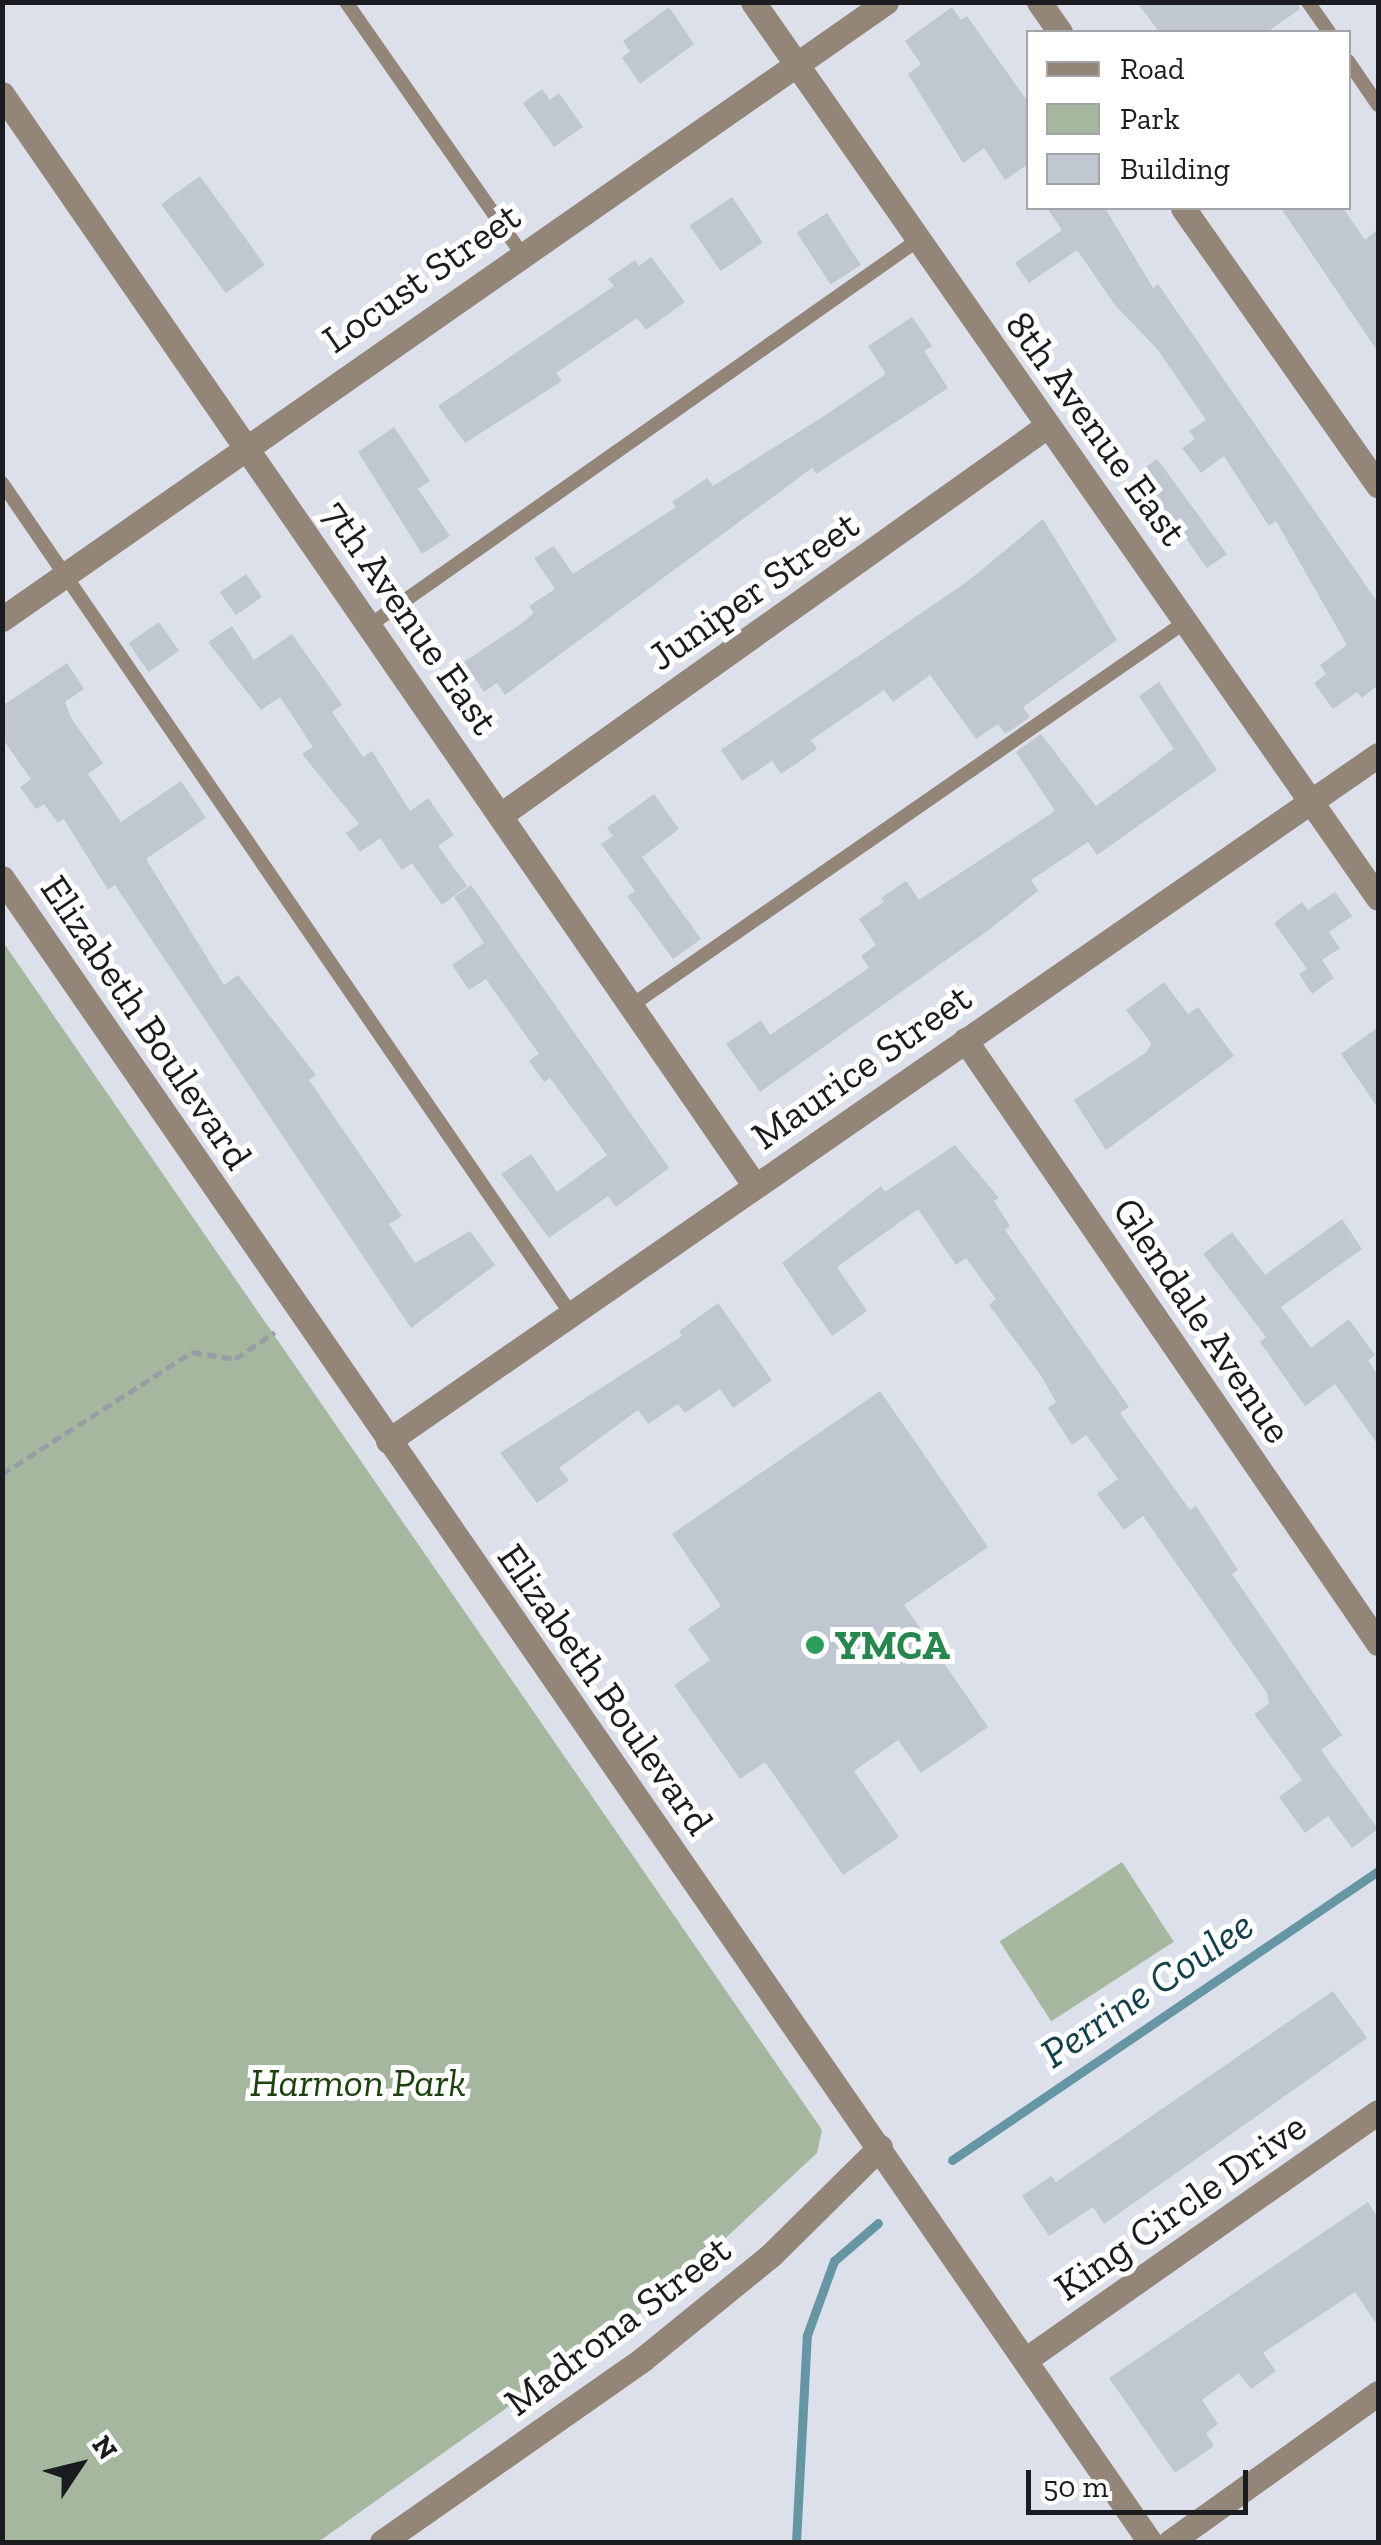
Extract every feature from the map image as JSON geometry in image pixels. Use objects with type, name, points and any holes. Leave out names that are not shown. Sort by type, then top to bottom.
[{"type":"street","name":"8th Avenue East","points":[[754,2],[1047,426],[1188,619],[1378,898]]},
{"type":"street","name":"Locust Street","points":[[2,620],[794,61],[886,2]]},
{"type":"street","points":[[1039,2],[1059,30]]},
{"type":"street","name":"7th Avenue East","points":[[2,94],[502,814],[754,1186]]},
{"type":"street","points":[[1184,210],[1378,486]]},
{"type":"street","name":"Juniper Street","points":[[502,814],[1047,426]]},
{"type":"street","name":"Maurice Street","points":[[388,1441],[1378,755]]},
{"type":"street","name":"Elizabeth Boulevard","points":[[2,878],[1150,2542]]},
{"type":"street","name":"Glendale Avenue","points":[[965,1040],[1378,1644]]},
{"type":"street","name":"King Circle Drive","points":[[1025,2360],[1378,2112]]},
{"type":"street","name":"Madrona Street","points":[[382,2542],[642,2359],[772,2254],[880,2147]]},
{"type":"street","points":[[1170,2542],[1378,2393]]},
{"type":"lane","points":[[346,2],[521,253]]},
{"type":"lane","points":[[1308,2],[1328,30]]},
{"type":"lane","points":[[1351,65],[1378,105]]},
{"type":"lane","points":[[370,625],[918,240]]},
{"type":"lane","points":[[2,483],[571,1314]]},
{"type":"lane","points":[[632,1005],[1188,619]]},
{"type":"path","points":[[2,1474],[120,1404],[132,1387],[192,1352],[235,1359],[275,1332]]},
{"type":"green space","name":"Harmon Park","points":[[3,942],[822,2130],[817,2153],[660,2299],[318,2542],[3,2542]]},
{"type":"green space","points":[[1122,1862],[1174,1942],[1051,2021],[1000,1942]]},
{"type":"building","points":[[1137,2],[1298,2],[1300,9],[1270,30],[1158,30]]},
{"type":"building","points":[[669,7],[694,44],[640,84],[622,58],[630,51],[623,41]]},
{"type":"building","points":[[952,7],[961,20],[967,16],[1026,99],[1026,165],[1005,180],[984,148],[963,163],[908,74],[921,64],[905,41]]},
{"type":"building","points":[[542,89],[550,100],[559,93],[583,127],[554,147],[523,103]]},
{"type":"building","points":[[200,176],[265,265],[226,293],[161,204]]},
{"type":"building","points":[[732,197],[763,243],[720,271],[690,226]]},
{"type":"building","points":[[1048,210],[1106,210],[1153,288],[1158,284],[1378,603],[1378,685],[1362,698],[1357,692],[1333,709],[1314,683],[1326,674],[1320,665],[1347,645],[1276,521],[1269,526],[1224,456],[1201,473],[1182,448],[1195,439],[1189,431],[1206,420],[1158,350],[1115,305],[1077,250],[1029,283],[1015,263],[1062,230]]},
{"type":"building","points":[[1282,210],[1344,210],[1365,240],[1378,229],[1378,352]]},
{"type":"building","points":[[827,213],[861,265],[831,285],[797,233]]},
{"type":"building","points":[[651,257],[685,302],[646,330],[637,318],[556,373],[562,381],[465,443],[438,406],[614,286],[608,279],[635,260],[639,266]]},
{"type":"building","points":[[912,317],[932,346],[924,351],[948,388],[816,474],[812,468],[505,695],[497,683],[484,692],[464,662],[518,626],[534,613],[529,606],[555,589],[534,558],[554,546],[573,574],[676,507],[672,502],[707,478],[713,486],[824,416],[886,374],[868,346]]},
{"type":"building","points":[[394,427],[430,481],[418,489],[450,536],[422,554],[358,452]]},
{"type":"building","points":[[1157,459],[1227,554],[1207,568],[1171,517],[1164,522],[1150,502],[1158,497],[1140,471]]},
{"type":"building","points":[[1043,519],[1117,640],[1023,707],[1030,717],[1005,734],[998,724],[976,739],[930,675],[893,702],[884,690],[811,740],[817,749],[781,774],[772,761],[742,781],[721,750],[968,581]]},
{"type":"building","points":[[246,574],[262,597],[236,615],[220,592]]},
{"type":"building","points":[[159,622],[179,651],[149,672],[129,643]]},
{"type":"building","points":[[232,626],[254,660],[292,634],[342,705],[332,712],[363,757],[372,751],[410,811],[428,798],[454,835],[438,846],[467,886],[442,905],[412,863],[402,870],[380,838],[360,852],[346,833],[359,824],[302,754],[313,747],[280,697],[261,710],[208,642]]},
{"type":"building","points":[[67,663],[84,689],[65,702],[71,718],[103,763],[88,774],[121,822],[181,781],[206,818],[146,859],[224,985],[238,975],[316,1075],[309,1080],[402,1216],[389,1224],[415,1263],[470,1231],[495,1265],[411,1328],[115,885],[108,890],[64,819],[58,823],[44,804],[36,809],[20,787],[31,779],[2,738],[2,706]]},
{"type":"building","points":[[1159,682],[1217,770],[1097,855],[1088,842],[1031,880],[1038,891],[990,929],[760,1092],[726,1044],[761,1020],[770,1035],[869,968],[861,956],[876,945],[859,919],[884,902],[881,898],[906,881],[919,900],[1055,811],[1016,752],[1041,734],[1096,806],[1174,749],[1139,696]]},
{"type":"building","points":[[654,794],[679,829],[642,857],[701,939],[673,959],[627,896],[635,891],[601,844],[613,836],[607,828]]},
{"type":"building","points":[[471,885],[669,1168],[616,1207],[608,1196],[549,1238],[501,1174],[531,1154],[557,1192],[607,1155],[550,1078],[544,1082],[529,1061],[539,1054],[486,979],[469,990],[452,965],[484,943],[454,897]]},
{"type":"building","points":[[1335,892],[1352,916],[1329,932],[1340,948],[1322,960],[1334,978],[1312,994],[1299,974],[1307,969],[1274,923],[1302,902],[1308,910]]},
{"type":"building","points":[[1164,982],[1188,1014],[1198,1007],[1234,1056],[1106,1150],[1074,1100],[1147,1052],[1151,1043],[1126,1010]]},
{"type":"building","points":[[1378,1027],[1378,1108],[1341,1054]]},
{"type":"building","points":[[955,1145],[999,1198],[994,1201],[1010,1226],[1005,1230],[1129,1407],[1120,1413],[1190,1510],[1196,1506],[1238,1570],[1232,1574],[1342,1735],[1321,1750],[1378,1829],[1352,1848],[1328,1816],[1305,1833],[1279,1797],[1302,1780],[1254,1714],[1269,1704],[1267,1693],[1143,1516],[1124,1530],[1097,1494],[1118,1479],[1086,1435],[1072,1445],[1048,1408],[1056,1402],[989,1305],[996,1299],[966,1258],[956,1265],[918,1209],[837,1267],[867,1311],[832,1336],[782,1263],[881,1186],[885,1192]]},
{"type":"building","points":[[1342,1219],[1362,1249],[1281,1307],[1311,1348],[1349,1319],[1375,1355],[1368,1360],[1378,1376],[1378,1445],[1335,1384],[1305,1406],[1260,1342],[1266,1337],[1203,1254],[1232,1232],[1265,1275]]},
{"type":"building","points":[[718,1303],[772,1380],[733,1408],[720,1389],[685,1413],[678,1404],[648,1424],[638,1410],[559,1468],[569,1480],[537,1503],[500,1453],[682,1336],[679,1331]]},
{"type":"building","name":"YMCA","points":[[880,1391],[988,1547],[904,1605],[988,1727],[921,1773],[898,1740],[854,1771],[899,1837],[843,1875],[765,1762],[740,1779],[674,1685],[710,1660],[688,1629],[721,1606],[672,1534]]},
{"type":"building","points":[[1333,1991],[1367,2038],[1104,2224],[1093,2207],[1049,2236],[1022,2196],[1051,2176],[1056,2182]]},
{"type":"building","points":[[1368,2202],[1378,2218],[1378,2326],[1355,2292],[1263,2353],[1276,2371],[1251,2389],[1239,2373],[1202,2400],[1218,2424],[1206,2433],[1214,2446],[1175,2473],[1109,2378]]},
{"type":"waterway","name":"Perrine Coulee","points":[[952,2160],[1378,1871]]},
{"type":"waterway","name":"Perrine Coulee","points":[[796,2542],[807,2335],[834,2261],[878,2223]]},
{"type":"place","name":"YMCA","points":[[815,1645]]}]
